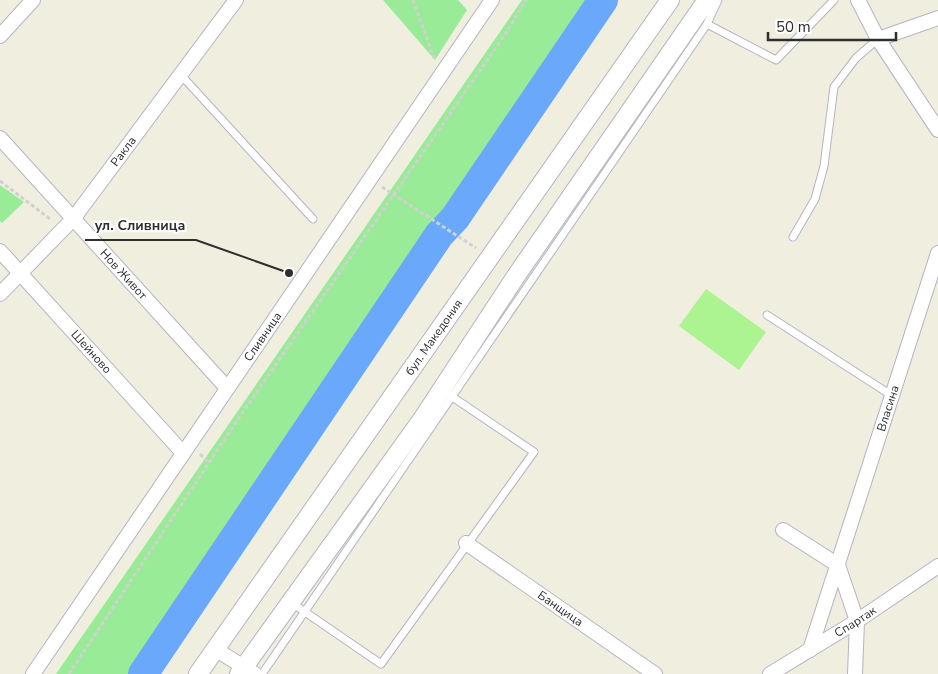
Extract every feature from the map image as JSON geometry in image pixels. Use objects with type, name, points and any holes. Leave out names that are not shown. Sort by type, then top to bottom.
[{"type":"street","points":[[0,36],[33,0]]},
{"type":"street","name":"Ракла","points":[[0,294],[73,219],[236,0]]},
{"type":"street","name":"Сливница","points":[[33,674],[492,0]]},
{"type":"street","name":"бул. Македония","points":[[198,674],[670,0]]},
{"type":"street","points":[[215,649],[246,672],[290,601],[423,418],[516,276],[707,0]]},
{"type":"street","points":[[858,0],[878,39],[938,130]]},
{"type":"street","points":[[878,39],[938,18]]},
{"type":"street","name":"Нов Живот","points":[[0,138],[227,388]]},
{"type":"street","name":"Шейново","points":[[0,252],[183,453]]},
{"type":"street","name":"Власина","points":[[810,650],[938,253]]},
{"type":"street","points":[[782,530],[838,565],[857,621],[855,674]]},
{"type":"street","name":"Банщица","points":[[466,543],[655,674]]},
{"type":"street","name":"Спартак","points":[[770,674],[857,621],[938,566]]},
{"type":"lane","points":[[262,674],[450,396],[707,24],[718,0]]},
{"type":"lane","points":[[707,24],[776,60],[834,0]]},
{"type":"lane","points":[[793,238],[814,199],[824,166],[834,87],[856,58],[878,39]]},
{"type":"lane","points":[[180,75],[313,219]]},
{"type":"lane","points":[[767,315],[892,395]]},
{"type":"lane","points":[[290,601],[381,664],[466,543],[534,452],[450,396]]},
{"type":"path","points":[[413,0],[442,74]]},
{"type":"path","points":[[69,674],[238,419],[526,0]]},
{"type":"path","points":[[370,180],[476,248]]},
{"type":"path","points":[[0,181],[50,219]]},
{"type":"green space","points":[[383,0],[458,0],[467,10],[435,60]]},
{"type":"green space","points":[[522,0],[603,0],[145,674],[56,674]]},
{"type":"green space","points":[[0,185],[24,202],[2,223],[0,221]]},
{"type":"green space","points":[[706,289],[766,332],[739,370],[679,326]]},
{"type":"waterway","points":[[143,674],[439,235],[455,218],[603,0]]},
{"type":"place","name":"ул. Сливница","points":[[289,273]]}]
